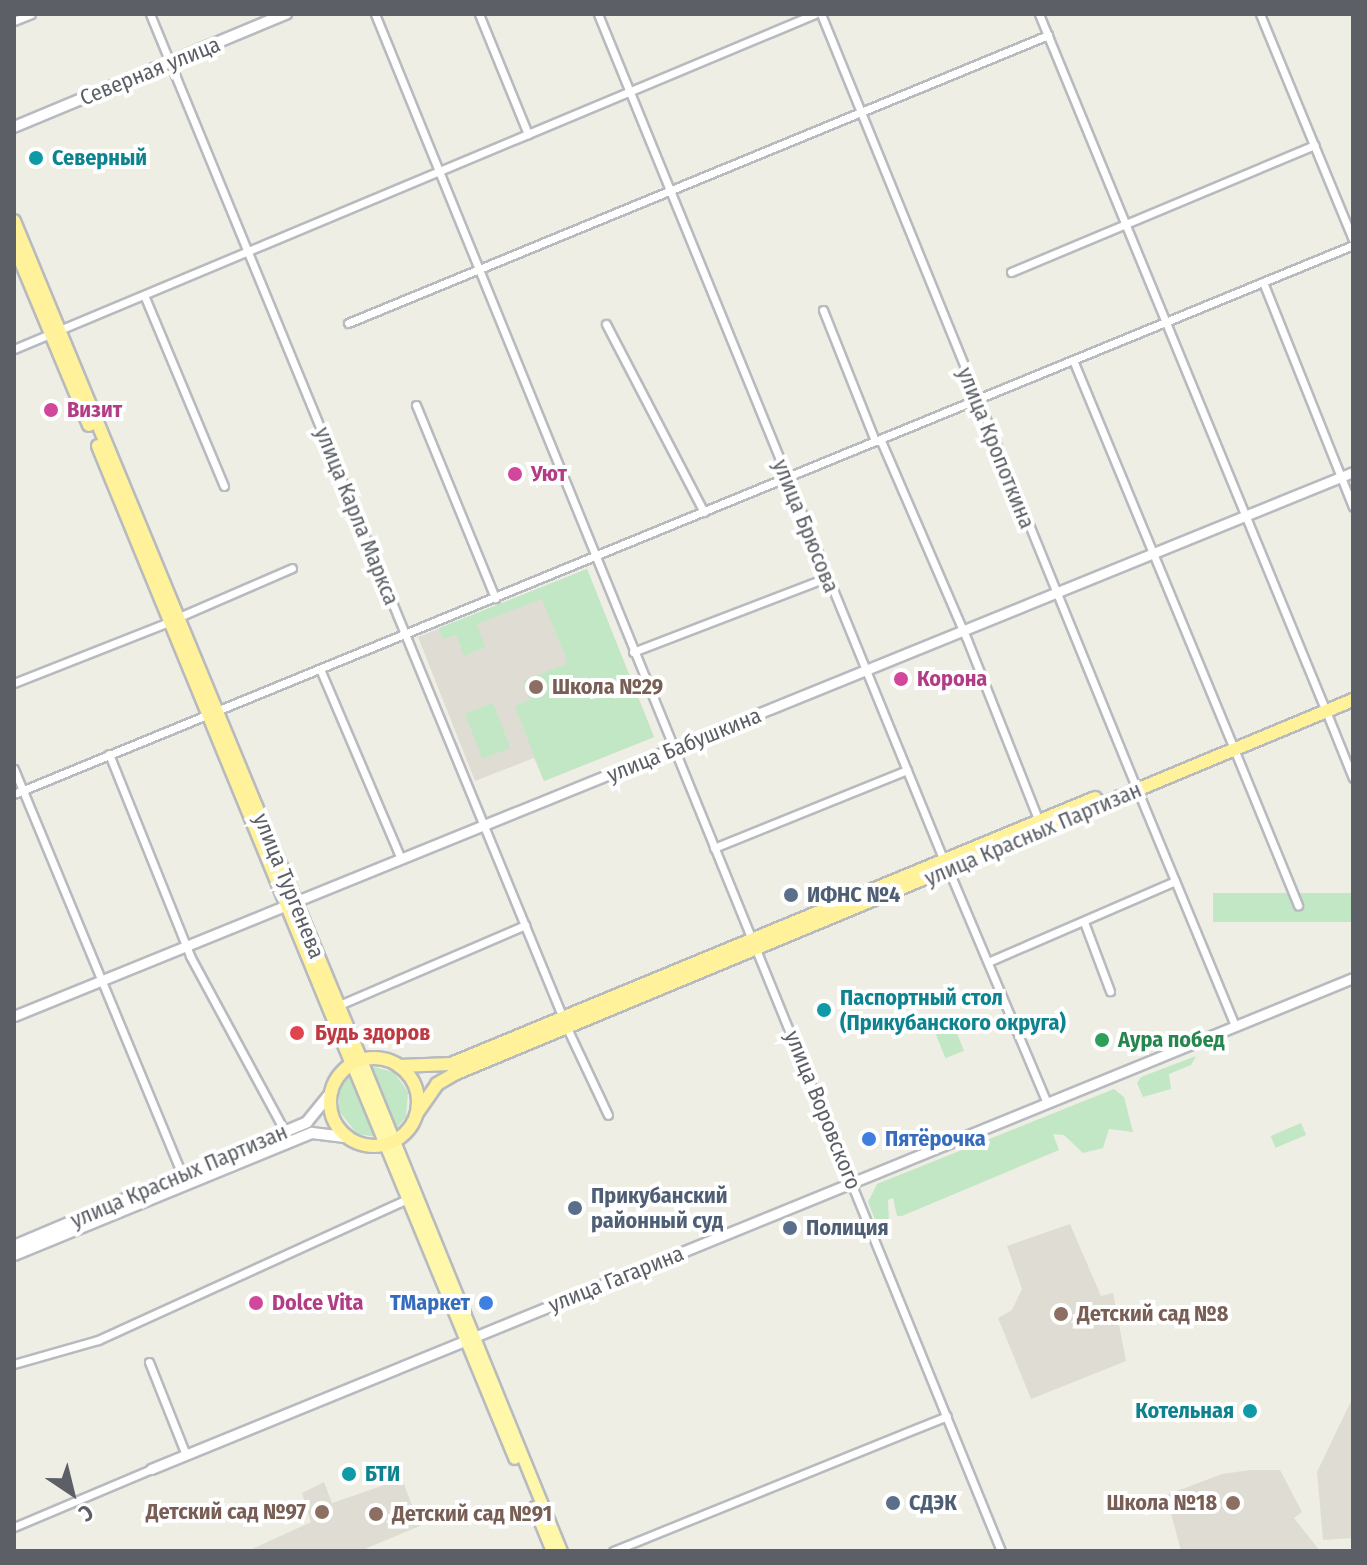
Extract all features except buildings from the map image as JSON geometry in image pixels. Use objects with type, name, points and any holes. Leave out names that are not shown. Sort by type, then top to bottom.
[{"type":"highway","name":"улица Тургенева","points":[[14,221],[55,332],[214,710],[357,1062]]},
{"type":"highway","name":"улица Тургенева","points":[[14,245],[55,332]]},
{"type":"highway","name":"улица Красных Партизан","points":[[357,1062],[381,1058],[399,1066],[451,1064],[565,1023],[1324,708],[1353,692]]},
{"type":"highway","name":"улица Красных Партизан","points":[[1324,708],[1353,700]]},
{"type":"highway","name":"улица Красных Партизан","points":[[946,866],[1039,821],[1135,786]]},
{"type":"highway","name":"улица Тургенева","points":[[290,901],[337,1006],[357,1062]]},
{"type":"highway","name":"улица Красных Партизан","points":[[390,1143],[417,1113],[437,1084],[565,1023]]},
{"type":"highway","points":[[357,1062],[332,1091],[334,1120],[347,1137],[366,1145],[390,1143]]},
{"type":"highway","points":[[399,1066],[417,1092],[417,1113]]},
{"type":"main road","name":"Северная улица","points":[[14,127],[286,14]]},
{"type":"main road","name":"улица Тургенева","points":[[357,1062],[552,1551]]},
{"type":"main road","name":"улица Красных Партизан","points":[[14,1246],[285,1132],[314,1116],[332,1091]]},
{"type":"main road","name":"улица Красных Партизан","points":[[14,1255],[312,1133],[347,1137]]},
{"type":"main road","name":"улица Тургенева","points":[[390,1143],[407,1199],[561,1551]]},
{"type":"street","points":[[14,21],[31,14]]},
{"type":"street","name":"улица Карла Маркса","points":[[150,14],[565,1023],[608,1115]]},
{"type":"street","name":"улица Воровского","points":[[375,14],[482,268],[594,557],[853,1183],[1001,1551]]},
{"type":"street","points":[[479,14],[528,134]]},
{"type":"street","name":"улица Брюсова","points":[[598,14],[826,578],[868,670],[946,866],[1047,1103]]},
{"type":"street","points":[[14,349],[818,14]]},
{"type":"street","name":"улица Кропоткина","points":[[818,14],[1235,1026]]},
{"type":"street","points":[[1039,14],[1353,778]]},
{"type":"street","points":[[14,794],[1263,282],[1353,242],[1260,14]]},
{"type":"street","points":[[348,323],[1048,35]]},
{"type":"street","points":[[1011,272],[1314,145]]},
{"type":"street","points":[[1263,282],[1353,507]]},
{"type":"street","points":[[144,295],[224,486]]},
{"type":"street","points":[[823,310],[875,441]]},
{"type":"street","points":[[606,324],[704,512]]},
{"type":"street","points":[[1073,360],[1298,905]]},
{"type":"street","points":[[416,405],[495,598]]},
{"type":"street","points":[[875,441],[881,441],[964,631],[1039,821]]},
{"type":"street","name":"улица Бабушкина","points":[[14,1016],[290,901],[674,750],[1353,472]]},
{"type":"street","points":[[14,683],[174,620],[292,568]]},
{"type":"street","points":[[633,652],[826,578]]},
{"type":"street","points":[[320,669],[400,857]]},
{"type":"street","points":[[109,754],[186,944],[285,1132]]},
{"type":"street","points":[[14,769],[179,1167]]},
{"type":"street","points":[[714,848],[907,770]]},
{"type":"street","points":[[988,962],[1175,881]]},
{"type":"street","points":[[1084,922],[1110,991]]},
{"type":"street","points":[[337,1006],[525,925]]},
{"type":"street","name":"улица Гагарина","points":[[14,1527],[1353,978]]},
{"type":"street","points":[[14,1364],[98,1340],[407,1199]]},
{"type":"street","points":[[149,1362],[186,1455]]},
{"type":"street","points":[[613,1551],[947,1416]]},
{"type":"shaded area","name":"Школа №29","points":[[587,569],[654,737],[544,781],[534,758],[475,781],[418,637]]},
{"type":"shaded area","name":"Детский сад №8","points":[[1070,1224],[1101,1296],[1113,1293],[1126,1361],[1031,1399],[998,1318],[1012,1310],[1022,1289],[1007,1246]]},
{"type":"shaded area","points":[[1353,1397],[1353,1538],[1323,1540],[1317,1472]]},
{"type":"shaded area","name":"Школа №18","points":[[1280,1470],[1302,1512],[1294,1518],[1320,1551],[1181,1551],[1166,1495],[1222,1474]]},
{"type":"shaded area","points":[[402,1479],[420,1526],[360,1551],[248,1551],[311,1522],[302,1493],[324,1482],[332,1503]]},
{"type":"green space","points":[[587,569],[654,737],[544,781],[515,706],[530,700],[523,681],[568,663],[542,599],[477,624],[485,647],[464,656],[456,635],[443,639],[439,628]]},
{"type":"green space","points":[[493,703],[510,748],[482,759],[465,714]]},
{"type":"green space","points":[[1213,893],[1353,893],[1353,922],[1213,922]]},
{"type":"green space","points":[[952,1021],[964,1051],[945,1058],[933,1028]]},
{"type":"green space","points":[[1196,1056],[1191,1065],[1169,1074],[1171,1089],[1143,1097],[1137,1083],[1141,1077]]},
{"type":"green space","points":[[370,1066],[394,1072],[408,1092],[406,1117],[395,1130]]},
{"type":"green space","points":[[350,1074],[377,1137],[357,1134],[339,1111],[339,1091]]},
{"type":"green space","points":[[1114,1089],[1124,1097],[1133,1132],[1109,1129],[1103,1148],[1083,1153],[1064,1135],[1053,1134],[1059,1150],[902,1216],[897,1216],[893,1198],[888,1200],[889,1222],[878,1227],[868,1202],[877,1184]]},
{"type":"green space","points":[[1301,1123],[1306,1135],[1276,1148],[1271,1136]]},
{"type":"place","name":"Северный","points":[[36,158]]},
{"type":"place","name":"Визит","points":[[51,410]]},
{"type":"place","name":"Уют","points":[[515,474]]},
{"type":"place","name":"Корона","points":[[901,679]]},
{"type":"place","name":"Школа №29","points":[[536,687]]},
{"type":"place","name":"ИФНС №4","points":[[791,895]]},
{"type":"place","name":"Паспортный стол (Прикубанского округа)","points":[[824,1010]]},
{"type":"place","name":"Будь здоров","points":[[297,1033]]},
{"type":"place","name":"Аура побед","points":[[1102,1040]]},
{"type":"place","name":"Пятёрочка","points":[[869,1139]]},
{"type":"place","name":"Прикубанский районный суд","points":[[575,1208]]},
{"type":"place","name":"Полиция","points":[[790,1228]]},
{"type":"place","name":"Dolce Vita","points":[[256,1303]]},
{"type":"place","name":"ТМаркет","points":[[486,1303]]},
{"type":"place","name":"Детский сад №8","points":[[1061,1314]]},
{"type":"place","name":"Котельная","points":[[1250,1411]]},
{"type":"place","name":"БТИ","points":[[349,1474]]},
{"type":"place","name":"СДЭК","points":[[893,1503]]},
{"type":"place","name":"Школа №18","points":[[1233,1503]]},
{"type":"place","name":"Детский сад №97","points":[[322,1512]]},
{"type":"place","name":"Детский сад №91","points":[[376,1514]]}]
